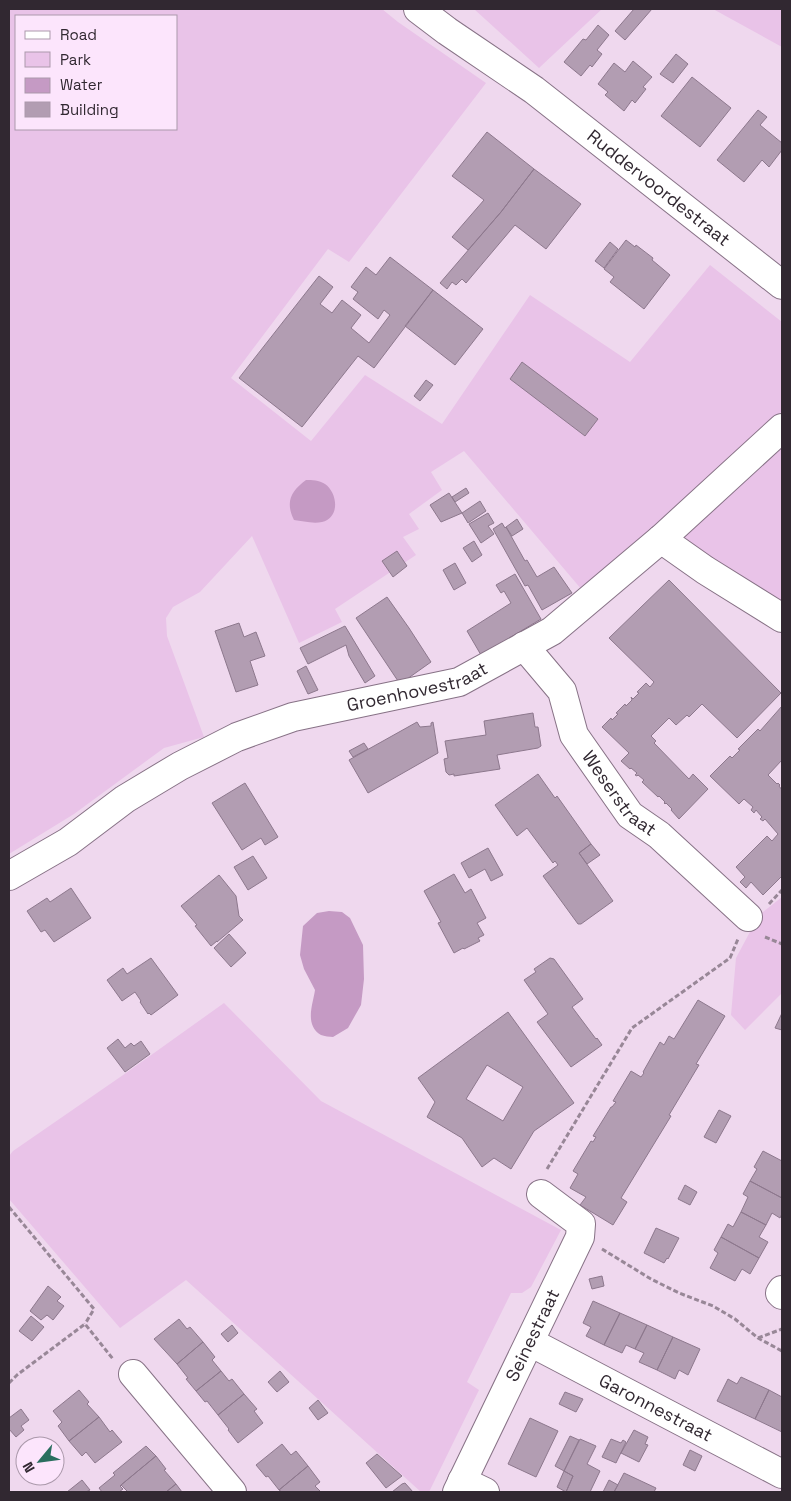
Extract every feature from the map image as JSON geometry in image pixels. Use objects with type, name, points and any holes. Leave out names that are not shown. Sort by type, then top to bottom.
[{"type":"street","name":"Ruddervoordestraat","points":[[418,9],[534,90],[782,285]]},
{"type":"street","name":"Ruddervoordestraat","points":[[450,9],[534,90]]},
{"type":"street","name":"Groenhovestraat","points":[[9,876],[68,842],[125,799],[180,766],[237,737],[293,717],[459,682],[552,631],[661,539],[782,428]]},
{"type":"street","points":[[661,539],[705,570],[782,618]]},
{"type":"street","name":"Weserstraat","points":[[524,646],[562,691],[574,735],[630,815],[659,835],[748,917]]},
{"type":"street","points":[[540,1194],[581,1224],[580,1237]]},
{"type":"street","name":"Seinestraat","points":[[468,1489],[530,1342],[580,1237]]},
{"type":"street","points":[[782,1290],[780,1293],[782,1295]]},
{"type":"street","name":"Garonnestraat","points":[[530,1342],[782,1474]]},
{"type":"street","points":[[133,1374],[232,1492]]},
{"type":"path","points":[[540,1194],[546,1171],[632,1028],[730,958],[748,917]]},
{"type":"path","points":[[9,1206],[94,1309],[86,1324],[9,1383]]},
{"type":"path","points":[[580,1237],[624,1261],[651,1279],[679,1293],[713,1306],[735,1319],[758,1338],[782,1351]]},
{"type":"path","points":[[86,1324],[122,1369],[133,1374]]},
{"type":"path","points":[[758,1338],[782,1330]]},
{"type":"green space","points":[[9,9],[382,9],[486,83],[349,262],[328,249],[231,378],[311,441],[365,375],[442,424],[530,295],[630,362],[710,265],[782,322],[782,411],[582,590],[464,451],[431,472],[442,490],[409,514],[419,529],[403,537],[416,555],[335,609],[342,622],[299,643],[252,536],[200,592],[173,607],[166,618],[167,636],[204,737],[164,748],[74,814],[9,854]]},
{"type":"green space","points":[[474,9],[602,9],[539,68]]},
{"type":"green space","points":[[713,9],[782,9],[782,47]]},
{"type":"green space","points":[[782,438],[782,607],[679,543],[682,530]]},
{"type":"green space","points":[[782,897],[782,993],[745,1030],[731,1015],[736,958],[759,915]]},
{"type":"green space","points":[[224,1003],[321,1101],[561,1230],[531,1287],[522,1293],[511,1293],[467,1382],[479,1390],[429,1492],[421,1492],[186,1280],[120,1328],[9,1199],[9,1156],[13,1151]]},
{"type":"water","points":[[306,480],[316,480],[323,483],[333,493],[335,499],[334,511],[328,520],[315,523],[294,520],[290,508],[291,497]]},
{"type":"water","points":[[329,911],[342,912],[350,918],[363,945],[364,979],[361,1005],[348,1028],[333,1037],[321,1035],[313,1026],[311,1014],[315,990],[304,969],[300,955],[303,926],[317,913]]},
{"type":"building","points":[[634,9],[652,9],[625,40],[615,31]]},
{"type":"building","points":[[598,25],[609,35],[597,50],[602,54],[592,67],[590,65],[581,76],[564,62],[583,39],[586,40]]},
{"type":"building","points":[[676,54],[688,64],[673,83],[660,74]]},
{"type":"building","points":[[633,61],[652,77],[643,87],[646,89],[635,103],[632,100],[624,111],[605,95],[608,92],[598,84],[614,63],[625,72]]},
{"type":"building","points":[[692,77],[731,108],[700,147],[661,116]]},
{"type":"building","points":[[758,110],[767,117],[760,125],[782,143],[782,150],[769,167],[762,160],[744,182],[717,160]]},
{"type":"building","points":[[487,132],[534,169],[501,212],[468,250],[452,237],[484,200],[452,176]]},
{"type":"building","points":[[534,169],[581,204],[546,249],[515,225],[466,283],[462,279],[456,285],[452,282],[447,289],[440,283],[501,212]]},
{"type":"building","points":[[626,240],[653,258],[652,260],[670,275],[644,309],[610,282],[614,277],[604,269]]},
{"type":"building","points":[[610,242],[618,249],[604,268],[595,261]]},
{"type":"building","points":[[390,257],[433,290],[374,368],[358,356],[302,427],[239,378],[319,276],[333,287],[320,304],[332,313],[342,300],[361,315],[351,328],[369,343],[390,315],[384,310],[378,319],[353,299],[358,292],[351,287],[366,267],[376,275]]},
{"type":"building","points":[[433,290],[483,329],[455,365],[405,326]]},
{"type":"building","points":[[522,362],[598,419],[585,436],[510,379]]},
{"type":"building","points":[[426,380],[433,385],[420,401],[414,396]]},
{"type":"building","points":[[466,488],[469,493],[455,502],[452,497]]},
{"type":"building","points":[[449,493],[462,513],[441,522],[430,505]]},
{"type":"building","points":[[480,501],[486,511],[468,523],[462,513]]},
{"type":"building","points":[[488,513],[494,523],[488,526],[494,534],[481,543],[469,524]]},
{"type":"building","points":[[517,519],[523,529],[512,536],[506,527]]},
{"type":"building","points":[[502,523],[537,577],[554,567],[572,593],[542,610],[528,585],[525,586],[493,529]]},
{"type":"building","points":[[474,541],[482,555],[472,562],[463,548]]},
{"type":"building","points":[[397,551],[407,566],[393,577],[382,561]]},
{"type":"building","points":[[455,563],[466,583],[454,590],[443,570]]},
{"type":"building","points":[[515,574],[541,619],[481,655],[467,631],[511,603],[504,591],[501,593],[496,585]]},
{"type":"building","points":[[669,580],[781,693],[737,738],[702,704],[689,717],[687,715],[676,725],[669,718],[651,736],[656,741],[654,743],[689,779],[693,774],[708,789],[679,819],[659,796],[642,782],[644,780],[635,775],[637,773],[621,761],[629,753],[602,727],[618,714],[616,713],[625,704],[626,706],[632,700],[631,697],[633,699],[639,693],[637,692],[646,683],[650,687],[654,682],[609,638]]},
{"type":"building","points":[[387,597],[431,662],[400,684],[356,618]]},
{"type":"building","points":[[239,623],[244,637],[256,632],[265,656],[250,661],[258,685],[236,692],[215,631]]},
{"type":"building","points":[[345,626],[375,676],[365,683],[349,656],[346,645],[308,664],[300,648]]},
{"type":"building","points":[[306,666],[318,690],[308,694],[297,671]]},
{"type":"building","points":[[782,706],[782,760],[768,775],[780,785],[782,790],[782,876],[763,895],[751,882],[746,888],[740,882],[745,877],[736,867],[767,836],[772,841],[778,834],[765,819],[763,821],[760,819],[762,817],[756,810],[754,813],[751,810],[753,807],[744,799],[739,804],[710,776],[730,756],[732,758],[740,750],[738,749],[758,729],[760,731]]},
{"type":"building","points":[[533,713],[535,727],[538,727],[541,746],[497,755],[500,769],[454,776],[454,774],[449,775],[446,772],[444,759],[448,758],[445,741],[486,735],[484,721]]},
{"type":"building","points":[[417,722],[420,727],[431,726],[433,722],[438,753],[368,793],[349,760]]},
{"type":"building","points":[[364,743],[368,749],[353,757],[349,751]]},
{"type":"building","points":[[538,774],[555,798],[557,796],[591,844],[579,853],[613,901],[581,924],[578,924],[543,876],[558,865],[555,861],[553,863],[527,828],[517,836],[495,805]]},
{"type":"building","points":[[245,783],[278,837],[265,845],[261,838],[242,850],[212,803]]},
{"type":"building","points":[[591,844],[600,855],[587,864],[579,853]]},
{"type":"building","points":[[488,848],[503,875],[491,881],[485,869],[469,878],[461,863]]},
{"type":"building","points":[[253,856],[267,878],[248,890],[234,867]]},
{"type":"building","points":[[454,874],[465,893],[471,889],[486,918],[477,923],[484,935],[478,938],[480,941],[454,953],[438,923],[441,922],[424,891]]},
{"type":"building","points":[[219,875],[236,896],[239,916],[243,920],[211,946],[181,906]]},
{"type":"building","points":[[71,888],[91,918],[54,942],[45,930],[41,932],[27,911],[47,898],[50,902]]},
{"type":"building","points":[[229,934],[246,953],[231,967],[214,948]]},
{"type":"building","points":[[151,958],[178,995],[151,1015],[148,1014],[135,992],[122,1001],[107,980],[123,968],[127,974]]},
{"type":"building","points":[[550,958],[554,959],[583,999],[572,1007],[602,1045],[571,1067],[537,1022],[548,1014],[524,980],[536,972],[534,969]]},
{"type":"building","points":[[698,1000],[725,1016],[696,1064],[699,1065],[669,1115],[671,1116],[621,1198],[627,1202],[613,1225],[580,1205],[586,1197],[570,1188],[578,1174],[573,1171],[591,1141],[593,1142],[596,1137],[593,1136],[616,1102],[613,1101],[631,1071],[641,1077],[660,1042],[664,1045],[669,1036],[674,1039]]},
{"type":"building","points":[[508,1012],[574,1103],[534,1131],[511,1169],[494,1158],[482,1167],[462,1138],[427,1117],[435,1102],[418,1078]],"holes":[[[487,1065],[523,1087],[503,1121],[466,1099]]]},
{"type":"building","points":[[782,1013],[782,1030],[775,1028]]},
{"type":"building","points":[[118,1039],[125,1048],[131,1043],[134,1046],[141,1041],[150,1054],[125,1072],[107,1048]]},
{"type":"building","points":[[719,1110],[731,1116],[716,1143],[704,1137]]},
{"type":"building","points":[[763,1151],[782,1161],[782,1198],[750,1181],[757,1169],[754,1167]]},
{"type":"building","points":[[750,1181],[782,1198],[782,1214],[780,1218],[772,1213],[766,1225],[741,1212],[748,1197],[743,1194]]},
{"type":"building","points":[[685,1185],[697,1192],[690,1205],[678,1199]]},
{"type":"building","points":[[741,1212],[766,1225],[759,1237],[768,1242],[759,1258],[721,1237],[728,1224],[733,1227]]},
{"type":"building","points":[[656,1228],[679,1238],[664,1263],[644,1253]]},
{"type":"building","points":[[721,1237],[759,1258],[750,1274],[742,1269],[735,1281],[710,1268],[718,1253],[714,1250]]},
{"type":"building","points":[[602,1276],[604,1286],[592,1289],[589,1279]]},
{"type":"building","points":[[48,1286],[61,1297],[57,1301],[64,1306],[53,1320],[47,1315],[41,1320],[30,1311]]},
{"type":"building","points":[[593,1301],[620,1313],[604,1345],[586,1336],[591,1327],[583,1323]]},
{"type":"building","points":[[620,1313],[647,1325],[635,1349],[626,1345],[622,1353],[604,1345]]},
{"type":"building","points":[[31,1316],[44,1327],[32,1341],[19,1331]]},
{"type":"building","points":[[179,1319],[187,1329],[190,1327],[203,1342],[177,1364],[154,1339]]},
{"type":"building","points":[[232,1325],[238,1333],[228,1342],[221,1334]]},
{"type":"building","points":[[647,1325],[673,1337],[657,1370],[639,1362],[644,1353],[635,1349]]},
{"type":"building","points":[[673,1337],[700,1349],[688,1375],[679,1370],[675,1379],[657,1370]]},
{"type":"building","points":[[203,1342],[215,1357],[212,1360],[221,1371],[196,1391],[177,1364]]},
{"type":"building","points":[[221,1371],[229,1381],[232,1379],[244,1394],[218,1415],[196,1391]]},
{"type":"building","points":[[280,1371],[289,1382],[277,1392],[268,1382]]},
{"type":"building","points":[[741,1377],[769,1390],[755,1419],[717,1401],[728,1379],[737,1384]]},
{"type":"building","points":[[79,1390],[89,1402],[87,1404],[99,1417],[69,1441],[58,1426],[62,1422],[53,1411]]},
{"type":"building","points":[[769,1390],[782,1397],[782,1432],[755,1419]]},
{"type":"building","points":[[565,1392],[583,1399],[576,1412],[559,1404]]},
{"type":"building","points":[[244,1394],[257,1409],[254,1411],[263,1423],[238,1443],[218,1415]]},
{"type":"building","points":[[318,1400],[328,1413],[318,1420],[309,1408]]},
{"type":"building","points":[[21,1409],[29,1420],[21,1426],[24,1430],[15,1436],[9,1429],[9,1418]]},
{"type":"building","points":[[99,1417],[110,1432],[112,1430],[122,1442],[95,1463],[86,1452],[82,1456],[69,1441]]},
{"type":"building","points":[[530,1418],[558,1431],[536,1477],[508,1464]]},
{"type":"building","points":[[634,1430],[648,1437],[645,1444],[648,1445],[639,1462],[621,1453]]},
{"type":"building","points":[[570,1436],[579,1440],[564,1471],[555,1466]]},
{"type":"building","points":[[580,1439],[596,1446],[587,1464],[600,1471],[590,1492],[566,1492],[573,1476],[564,1471]]},
{"type":"building","points":[[611,1439],[621,1443],[623,1440],[626,1442],[616,1463],[602,1457]]},
{"type":"building","points":[[282,1444],[291,1455],[296,1451],[308,1466],[279,1490],[256,1465]]},
{"type":"building","points":[[146,1446],[156,1456],[121,1485],[123,1489],[119,1492],[102,1492],[99,1488],[115,1475],[113,1473]]},
{"type":"building","points":[[690,1450],[702,1456],[695,1471],[683,1465]]},
{"type":"building","points":[[377,1454],[402,1476],[386,1488],[366,1463]]},
{"type":"building","points":[[156,1456],[166,1469],[164,1470],[176,1484],[166,1492],[128,1492],[121,1485]]},
{"type":"building","points":[[308,1466],[320,1482],[315,1486],[321,1492],[282,1492],[279,1490]]},
{"type":"building","points":[[564,1471],[573,1476],[566,1492],[557,1487]]},
{"type":"building","points":[[624,1473],[656,1488],[654,1492],[614,1492]]},
{"type":"building","points":[[82,1480],[90,1490],[86,1492],[67,1492]]},
{"type":"building","points":[[609,1480],[618,1485],[614,1492],[603,1492]]},
{"type":"building","points":[[405,1483],[413,1492],[392,1492],[402,1484]]},
{"type":"building","points":[[176,1484],[182,1492],[166,1492]]}]
